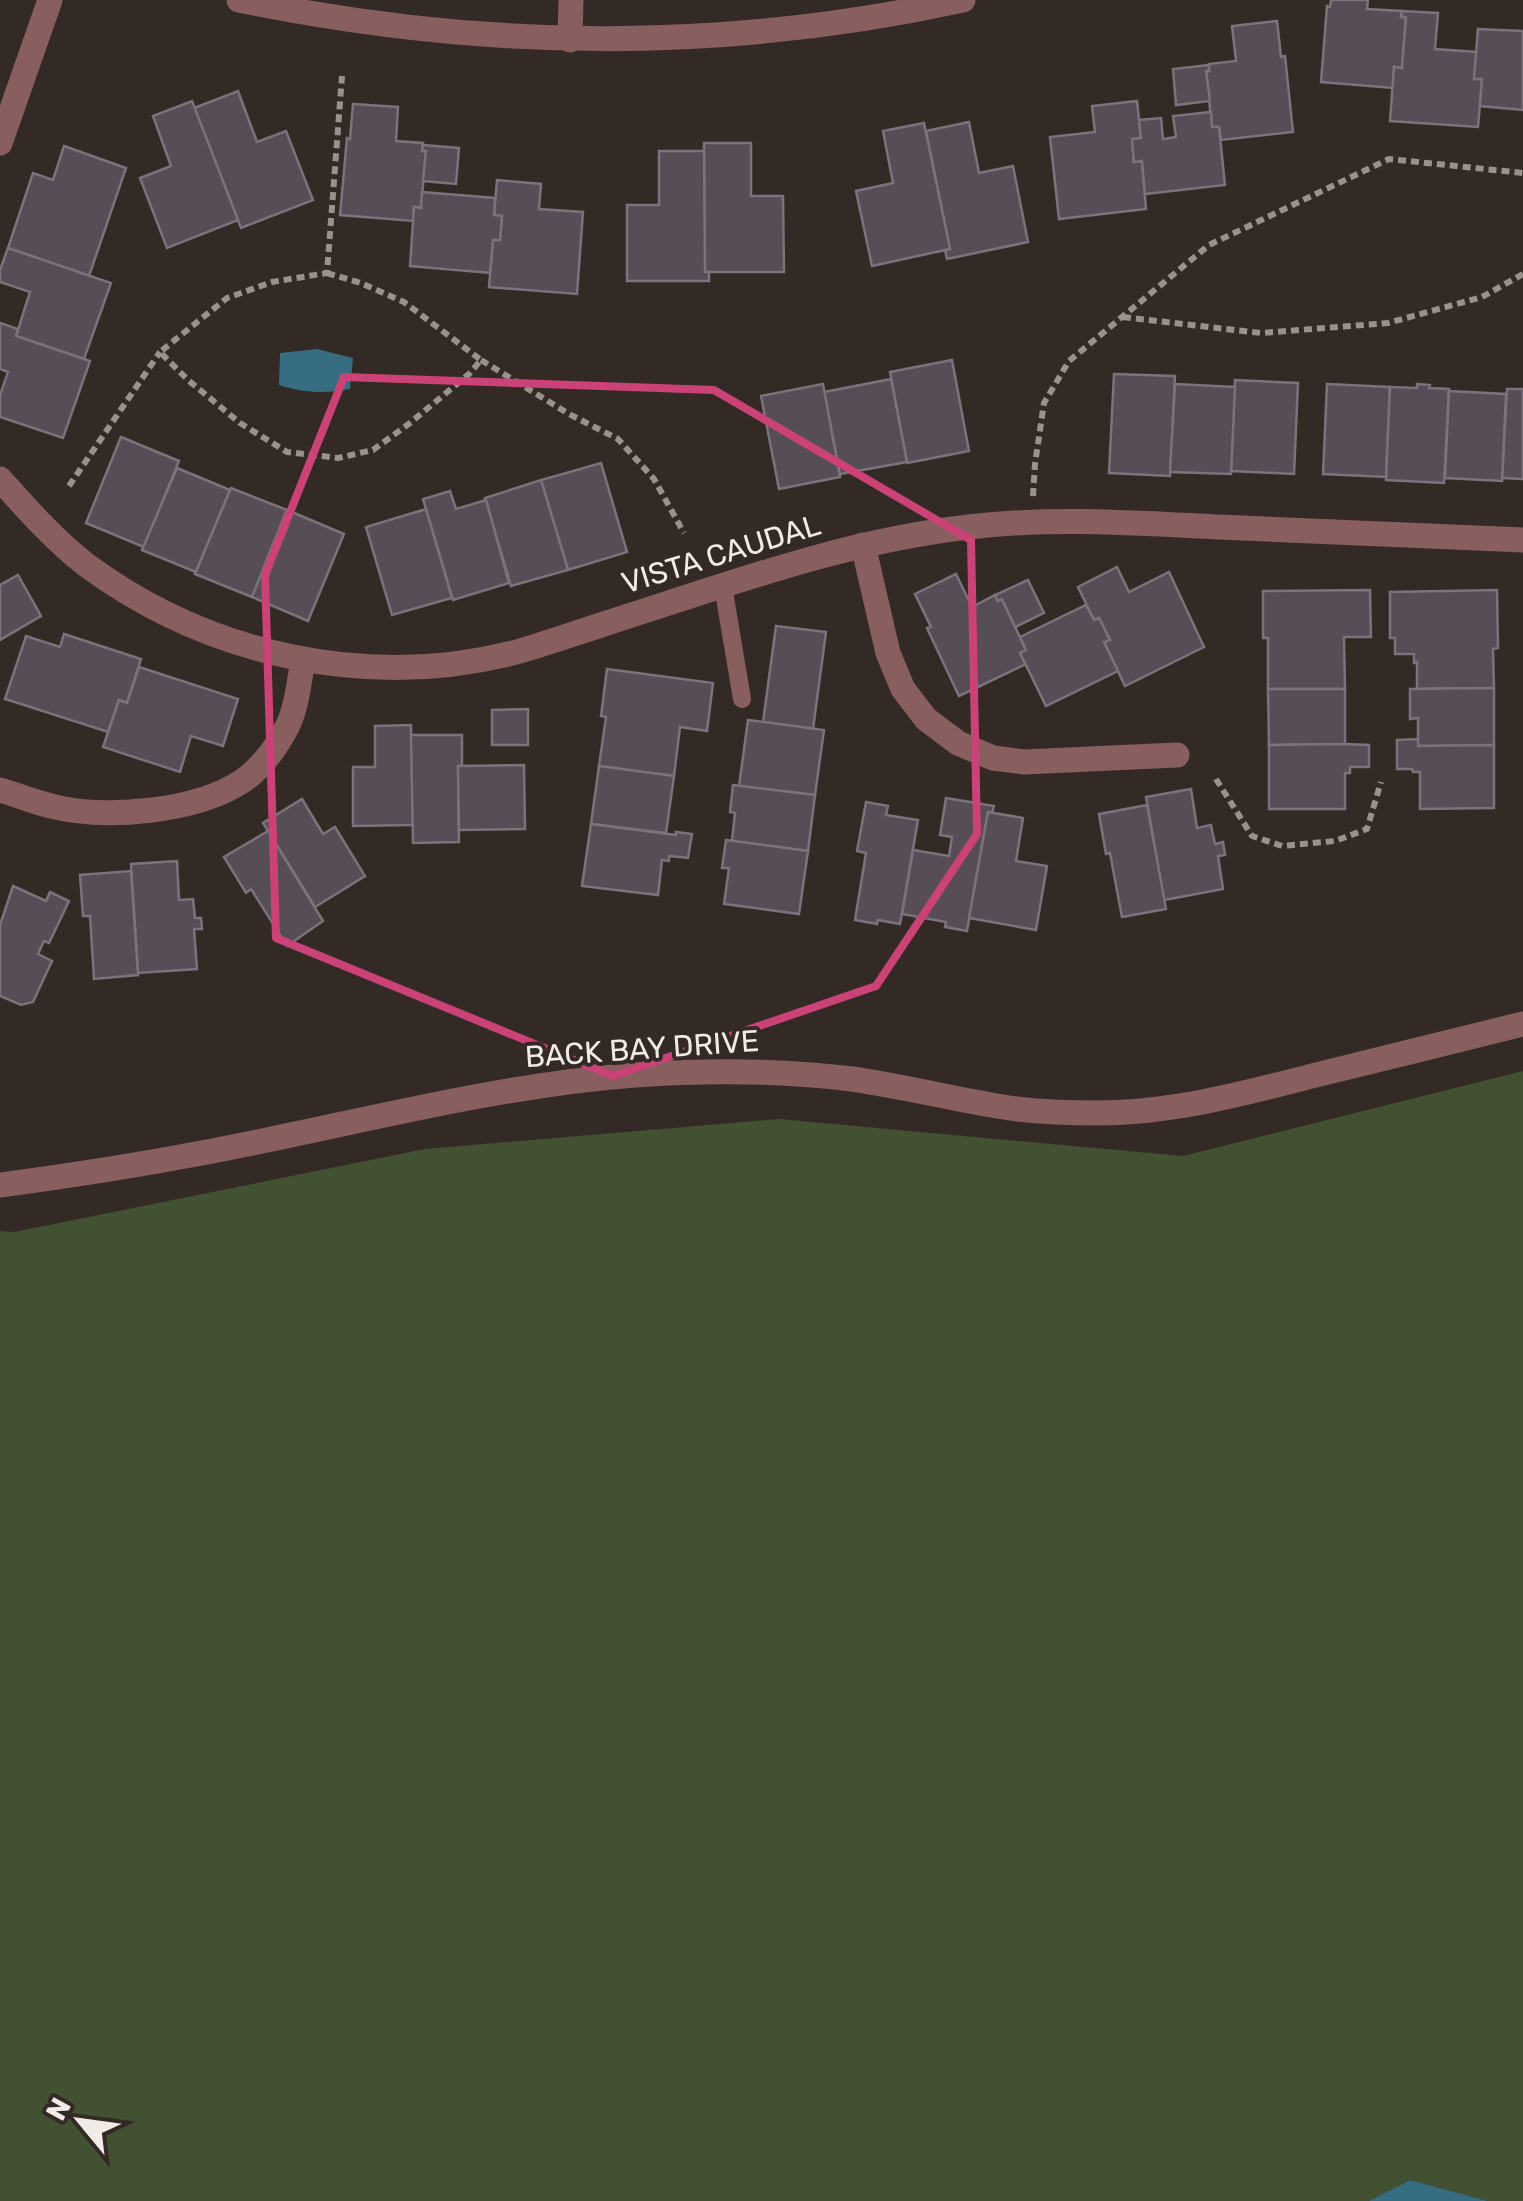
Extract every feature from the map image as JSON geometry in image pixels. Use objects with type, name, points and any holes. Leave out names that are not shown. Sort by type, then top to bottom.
[{"type":"street","points":[[0,143],[6,103],[50,0]]},
{"type":"street","points":[[239,0],[371,24],[470,35],[570,40],[744,34],[831,24],[962,0]]},
{"type":"street","points":[[570,0],[570,40]]},
{"type":"street","name":"VISTA CAUDAL","points":[[0,479],[42,526],[83,562],[127,592],[199,630],[250,648],[357,667],[412,668],[520,651],[863,545],[969,527],[1076,520],[1523,540]]},
{"type":"street","points":[[863,545],[888,653],[902,689],[926,720],[958,743],[993,758],[1024,762],[1178,755]]},
{"type":"street","points":[[0,790],[53,806],[98,813],[158,810],[216,795],[245,780],[273,752],[289,724],[303,660]]},
{"type":"street","name":"BACK BAY DRIVE","points":[[0,1185],[209,1152],[531,1086],[633,1075],[796,1073],[1001,1107],[1102,1113],[1159,1110],[1246,1093],[1523,1024]]},
{"type":"lane","points":[[722,586],[742,699]]},
{"type":"path","points":[[327,273],[342,76]]},
{"type":"path","points":[[1032,522],[1044,403],[1069,362],[1209,245],[1389,159],[1523,173]]},
{"type":"path","points":[[70,486],[160,352],[227,298],[272,282],[327,273],[404,302],[481,360],[618,439],[654,479],[684,533]]},
{"type":"path","points":[[1122,317],[1261,333],[1388,323],[1482,297],[1523,274]]},
{"type":"path","points":[[160,352],[240,423],[287,452],[338,458],[373,450],[410,424],[481,360]]},
{"type":"path","points":[[1216,779],[1252,836],[1282,846],[1335,841],[1366,829],[1381,782]]},
{"type":"highlighted area","points":[[344,377],[714,390],[971,540],[977,834],[876,986],[613,1076],[276,938],[265,575]]},
{"type":"green space","points":[[1523,1071],[1523,2201],[1488,2201],[1410,2180],[1369,2201],[0,2201],[0,1231],[14,1232],[425,1149],[779,1119],[1183,1156]]},
{"type":"water","points":[[317,349],[353,358],[350,389],[314,392],[279,385],[280,353]]},
{"type":"water","points":[[1410,2180],[1488,2201],[1369,2201]]},
{"type":"building","points":[[1331,0],[1368,0],[1367,9],[1402,11],[1401,17],[1406,17],[1402,68],[1394,67],[1393,88],[1321,82],[1327,6],[1330,7]]},
{"type":"building","points":[[1402,11],[1438,13],[1435,49],[1477,52],[1474,79],[1482,79],[1478,127],[1390,121],[1394,67],[1402,68],[1406,17],[1401,17]]},
{"type":"building","points":[[1277,21],[1293,132],[1221,140],[1219,127],[1212,127],[1206,71],[1209,64],[1236,61],[1232,26]]},
{"type":"building","points":[[1478,29],[1523,31],[1523,110],[1480,106],[1482,79],[1474,79]]},
{"type":"building","points":[[1209,65],[1206,71],[1210,101],[1176,105],[1173,69]]},
{"type":"building","points":[[238,91],[257,142],[286,131],[313,200],[241,228],[194,108]]},
{"type":"building","points":[[192,101],[238,220],[167,248],[140,178],[171,166],[153,116]]},
{"type":"building","points":[[1137,101],[1141,138],[1132,139],[1134,162],[1142,161],[1146,209],[1059,219],[1050,137],[1095,132],[1092,106]]},
{"type":"building","points":[[353,104],[398,107],[396,141],[423,143],[422,151],[426,151],[421,208],[414,207],[413,221],[340,215]]},
{"type":"building","points":[[1211,112],[1212,127],[1219,127],[1225,185],[1145,194],[1142,161],[1134,162],[1132,139],[1141,138],[1139,120],[1161,118],[1163,139],[1176,137],[1173,116]]},
{"type":"building","points":[[969,122],[979,173],[1013,166],[1028,242],[947,259],[945,250],[950,249],[926,131]]},
{"type":"building","points":[[924,123],[950,249],[872,266],[856,191],[893,183],[883,131]]},
{"type":"building","points":[[704,143],[751,143],[751,196],[783,196],[784,272],[705,272]]},
{"type":"building","points":[[423,145],[459,148],[456,184],[423,181]]},
{"type":"building","points":[[64,146],[126,168],[89,276],[8,248],[33,173],[53,180]]},
{"type":"building","points":[[659,151],[704,151],[705,272],[709,272],[709,281],[627,281],[627,205],[659,205]]},
{"type":"building","points":[[497,180],[541,184],[539,209],[583,212],[577,294],[489,287],[493,240],[500,240],[502,216],[494,215]]},
{"type":"building","points":[[422,192],[495,198],[494,215],[502,216],[500,240],[493,240],[490,273],[410,266],[414,207],[421,208]]},
{"type":"building","points":[[8,248],[111,283],[84,359],[16,336],[30,292],[0,282]]},
{"type":"building","points":[[0,323],[18,329],[16,336],[90,361],[63,438],[0,417],[0,395],[8,372],[0,369]]},
{"type":"building","points":[[952,360],[969,451],[907,463],[890,372]]},
{"type":"building","points":[[1114,374],[1175,376],[1170,476],[1109,473]]},
{"type":"building","points":[[891,379],[907,462],[840,474],[824,392]]},
{"type":"building","points":[[1235,380],[1298,383],[1294,474],[1231,471]]},
{"type":"building","points":[[823,384],[840,477],[779,489],[761,396]]},
{"type":"building","points":[[1175,384],[1235,387],[1231,474],[1170,472]]},
{"type":"building","points":[[1327,384],[1390,387],[1386,477],[1323,474]]},
{"type":"building","points":[[1417,384],[1449,389],[1444,483],[1386,480],[1390,387],[1417,388]]},
{"type":"building","points":[[1507,389],[1523,389],[1523,479],[1502,478]]},
{"type":"building","points":[[1449,391],[1506,394],[1502,481],[1445,478]]},
{"type":"building","points":[[121,437],[179,461],[144,547],[86,523]]},
{"type":"building","points":[[601,463],[627,552],[568,570],[541,480]]},
{"type":"building","points":[[177,468],[230,490],[196,572],[142,550]]},
{"type":"building","points":[[541,480],[568,570],[511,586],[485,498]]},
{"type":"building","points":[[231,488],[287,510],[252,597],[195,574]]},
{"type":"building","points":[[450,491],[456,509],[486,500],[509,583],[453,600],[423,499]]},
{"type":"building","points":[[426,509],[452,598],[392,615],[366,527]]},
{"type":"building","points":[[287,510],[344,534],[308,621],[252,597]]},
{"type":"building","points":[[1117,567],[1129,592],[1169,572],[1204,647],[1125,686],[1104,642],[1110,640],[1099,618],[1094,620],[1078,587]]},
{"type":"building","points":[[956,574],[972,607],[995,595],[998,601],[1002,599],[1026,650],[1020,653],[1026,664],[959,696],[915,594]]},
{"type":"building","points":[[18,575],[41,616],[0,640],[0,585]]},
{"type":"building","points":[[1028,580],[1044,613],[1015,627],[1002,599],[998,601],[995,595]]},
{"type":"building","points":[[1370,590],[1371,637],[1344,637],[1345,689],[1268,689],[1263,591]]},
{"type":"building","points":[[1497,590],[1494,688],[1417,689],[1414,654],[1395,654],[1395,638],[1390,638],[1390,592]]},
{"type":"building","points":[[1086,605],[1094,620],[1099,618],[1110,640],[1104,642],[1118,671],[1046,706],[1020,653],[1026,650],[1020,637]]},
{"type":"building","points":[[776,626],[826,632],[813,729],[763,722]]},
{"type":"building","points":[[64,634],[141,659],[127,703],[119,700],[108,732],[5,699],[26,636],[60,647]]},
{"type":"building","points":[[139,667],[238,699],[223,746],[191,736],[180,772],[103,747],[119,700],[127,703]]},
{"type":"building","points":[[607,669],[713,683],[707,731],[680,727],[674,776],[599,766]]},
{"type":"building","points":[[1494,688],[1494,745],[1418,746],[1418,718],[1410,719],[1410,689]]},
{"type":"building","points":[[1268,689],[1345,689],[1345,744],[1269,745]]},
{"type":"building","points":[[528,709],[528,745],[492,745],[492,710]]},
{"type":"building","points":[[748,720],[824,730],[815,795],[739,786]]},
{"type":"building","points":[[411,725],[413,825],[353,826],[353,767],[375,767],[375,726]]},
{"type":"building","points":[[411,735],[462,735],[462,765],[458,766],[459,842],[413,843]]},
{"type":"building","points":[[1418,739],[1418,746],[1494,745],[1494,808],[1420,809],[1420,772],[1397,769],[1397,740]]},
{"type":"building","points":[[1269,745],[1369,745],[1369,767],[1350,767],[1350,773],[1345,773],[1345,809],[1269,809]]},
{"type":"building","points":[[524,765],[525,829],[459,830],[458,766]]},
{"type":"building","points":[[599,766],[674,776],[666,833],[591,824]]},
{"type":"building","points":[[733,785],[815,795],[808,851],[732,841]]},
{"type":"building","points":[[1191,789],[1197,828],[1211,825],[1215,844],[1223,842],[1225,855],[1218,856],[1223,889],[1164,900],[1146,797]]},
{"type":"building","points":[[946,798],[994,806],[992,813],[988,812],[967,931],[945,927],[946,922],[902,914],[913,850],[949,856],[952,837],[940,835]]},
{"type":"building","points":[[302,799],[323,834],[335,827],[365,876],[315,907],[263,823]]},
{"type":"building","points":[[866,802],[888,806],[886,815],[918,820],[900,924],[855,920],[866,853],[857,851]]},
{"type":"building","points":[[1147,805],[1166,909],[1122,917],[1099,814]]},
{"type":"building","points":[[988,812],[1023,818],[1016,861],[1047,866],[1036,930],[969,918]]},
{"type":"building","points":[[591,824],[692,834],[688,858],[669,856],[669,861],[662,860],[658,895],[582,886]]},
{"type":"building","points":[[268,831],[323,921],[287,946],[251,889],[246,893],[224,857]]},
{"type":"building","points":[[726,840],[808,851],[799,914],[724,904],[729,868],[722,868]]},
{"type":"building","points":[[177,861],[179,900],[193,899],[195,918],[201,918],[202,929],[194,929],[197,969],[138,973],[131,864]]},
{"type":"building","points":[[131,871],[138,975],[94,979],[90,916],[83,916],[80,875]]},
{"type":"building","points":[[13,886],[46,901],[50,892],[69,901],[49,943],[44,941],[38,954],[52,961],[33,1002],[21,1005],[0,996],[0,925]]}]
